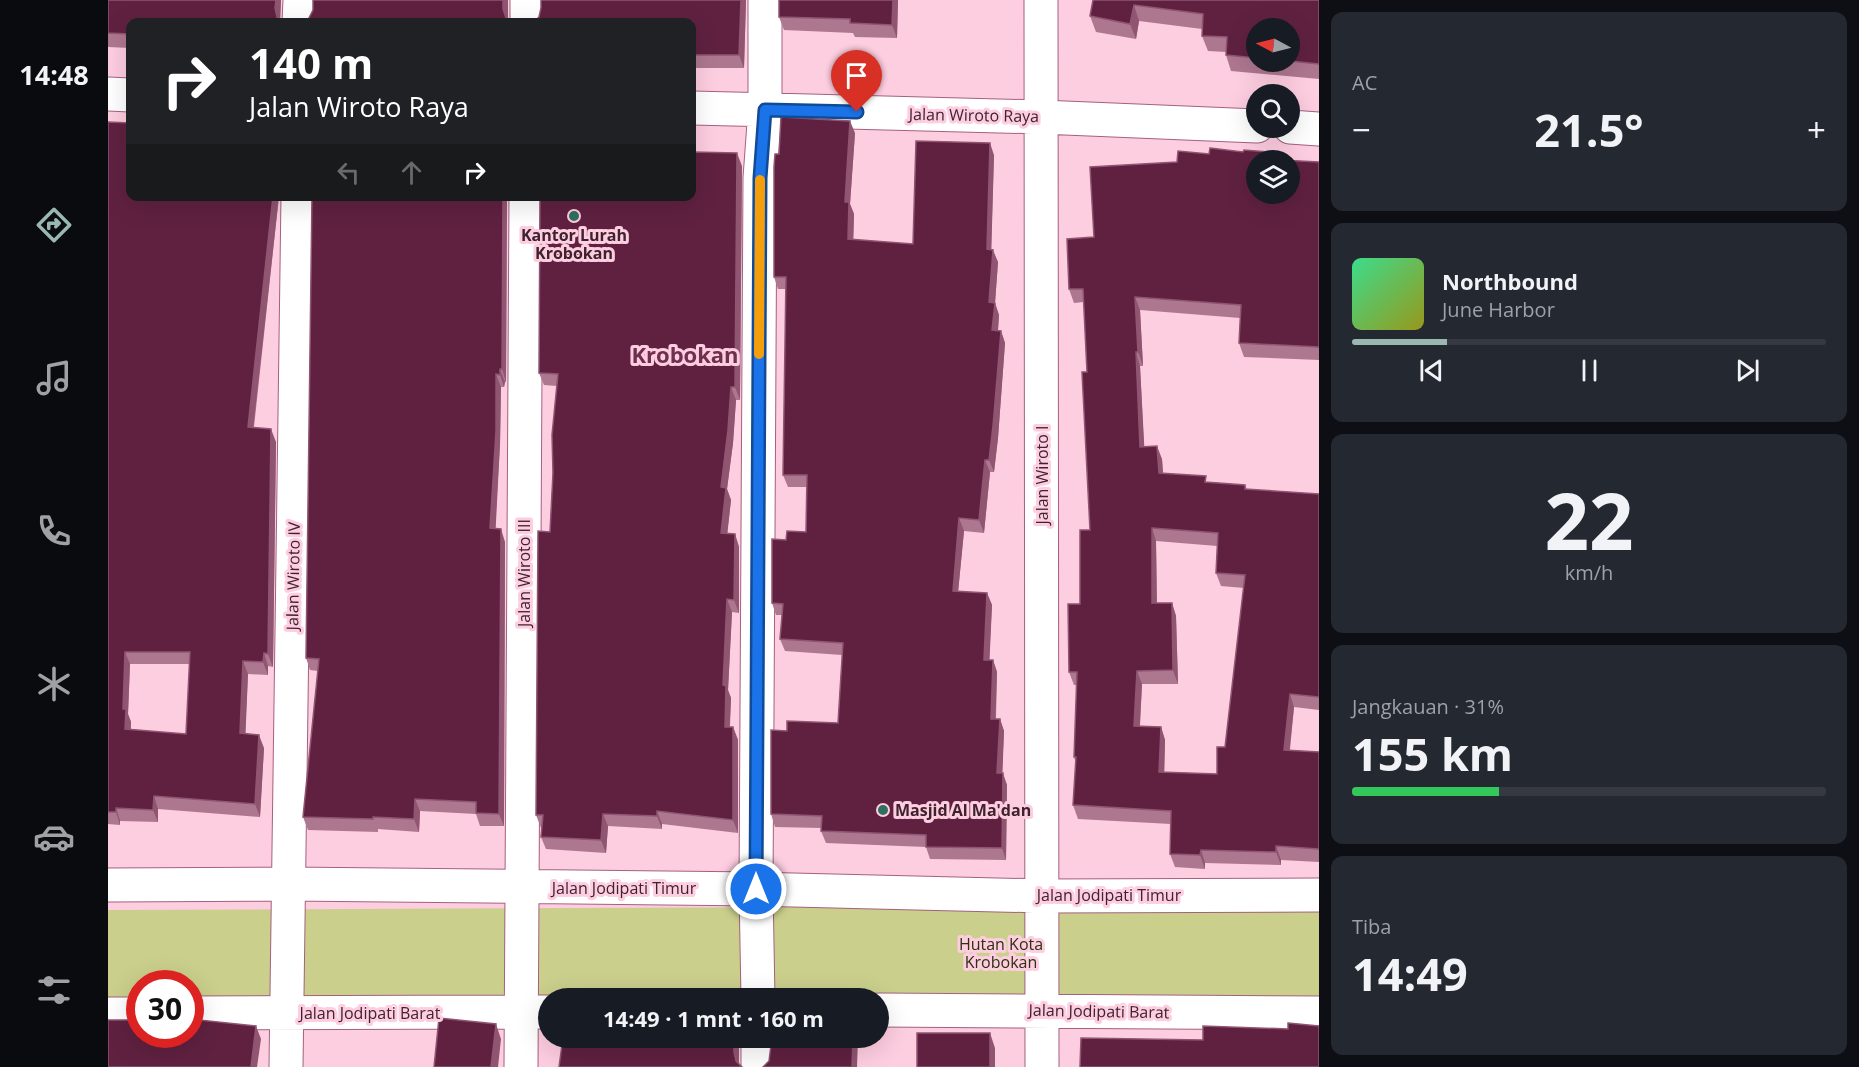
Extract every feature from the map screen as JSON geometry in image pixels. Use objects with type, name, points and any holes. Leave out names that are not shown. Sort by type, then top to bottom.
[{"type":"street","points":[[299,18],[300,0]]},
{"type":"street","points":[[527,0],[527,18]]},
{"type":"street","points":[[758,988],[756,889],[760,178],[765,110],[765,0]]},
{"type":"street","name":"Jalan Wiroto I","points":[[1041,0],[1042,1067]]},
{"type":"street","points":[[108,94],[126,94]]},
{"type":"street","name":"Jalan Wiroto Raya","points":[[696,108],[1041,117],[1246,126]]},
{"type":"street","points":[[1300,128],[1319,129]]},
{"type":"street","name":"Jalan Wiroto IV","points":[[286,1067],[298,201]]},
{"type":"street","name":"Jalan Wiroto III","points":[[521,1067],[536,1012],[522,950],[526,201]]},
{"type":"street","name":"Jalan Jodipati Timur","points":[[108,885],[289,884],[756,889],[1043,896],[1319,895]]},
{"type":"street","name":"Jalan Jodipati Barat","points":[[889,1010],[1319,1013]]},
{"type":"street","name":"Jalan Jodipati Barat","points":[[204,1013],[536,1012]]},
{"type":"street","points":[[108,1014],[126,1014]]},
{"type":"street","points":[[758,1048],[758,1067]]},
{"type":"green space","name":"Hutan Kota Krobokan","points":[[1319,905],[1319,999],[889,999],[889,988],[538,988],[538,999],[204,1004],[204,970],[126,970],[126,1004],[108,1004],[108,910]]},
{"type":"building","points":[[108,0],[276,0],[275,8],[278,18],[126,18],[126,34],[108,33]]},
{"type":"building","points":[[313,0],[503,0],[506,18],[309,18],[313,10]]},
{"type":"building","points":[[541,0],[741,0],[739,55],[696,55],[696,18],[538,18]]},
{"type":"building","points":[[779,0],[893,0],[892,25],[850,23],[850,19],[779,17]]},
{"type":"building","points":[[1093,0],[1319,0],[1319,64],[1300,62],[1300,18],[1246,18],[1246,57],[1226,55],[1227,37],[1202,36],[1203,14],[1134,5],[1130,24],[1090,16]]},
{"type":"building","points":[[781,117],[850,121],[845,202],[849,202],[848,239],[913,244],[916,141],[990,143],[987,249],[993,250],[989,302],[995,303],[992,330],[1001,331],[993,426],[989,460],[985,460],[979,520],[959,518],[953,591],[987,593],[984,660],[993,660],[991,719],[1000,719],[997,773],[1003,773],[1002,848],[926,847],[926,835],[821,831],[822,816],[771,814],[771,730],[787,731],[787,721],[838,723],[843,643],[780,639],[783,604],[772,603],[772,539],[786,540],[787,531],[806,532],[807,475],[783,475],[786,277],[774,277],[774,167],[775,154],[779,154]]},
{"type":"building","points":[[108,122],[126,123],[126,201],[272,201],[248,427],[271,429],[268,654],[264,653],[263,662],[243,661],[240,733],[259,735],[255,804],[154,796],[153,810],[116,808],[116,812],[108,812]],"holes":[[[125,652],[190,652],[186,734],[125,729],[126,709],[123,709]]]},
{"type":"building","points":[[1210,148],[1243,152],[1246,150],[1246,204],[1300,204],[1300,161],[1319,162],[1319,347],[1239,343],[1241,305],[1135,297],[1140,447],[1157,446],[1159,473],[1206,476],[1205,482],[1245,485],[1245,489],[1319,494],[1319,697],[1290,694],[1284,750],[1319,752],[1319,849],[1276,846],[1276,852],[1201,850],[1200,855],[1170,854],[1171,811],[1073,805],[1077,672],[1069,672],[1068,604],[1080,604],[1080,530],[1090,530],[1082,372],[1087,372],[1083,289],[1069,289],[1067,239],[1094,237],[1090,167],[1177,162],[1178,151],[1209,154]],"holes":[[[1152,528],[1218,533],[1216,573],[1245,575],[1225,747],[1217,747],[1217,774],[1159,772],[1161,727],[1134,726],[1137,671],[1173,670],[1172,603],[1152,603]]]},
{"type":"building","points":[[696,152],[737,153],[735,387],[731,387],[721,487],[726,488],[721,533],[735,534],[734,600],[727,599],[723,685],[726,686],[725,727],[733,727],[733,820],[657,811],[657,816],[603,814],[601,840],[541,837],[543,815],[536,815],[538,531],[550,532],[552,435],[558,374],[539,373],[540,201],[696,201]]},
{"type":"building","points":[[312,201],[503,201],[502,369],[500,369],[500,375],[496,374],[496,431],[490,528],[501,529],[499,814],[476,813],[476,802],[415,799],[414,819],[303,817],[319,659],[306,658]]},
{"type":"building","points":[[439,1018],[496,1024],[491,1067],[434,1067]]},
{"type":"building","points":[[108,1020],[126,1020],[126,1048],[204,1048],[204,1020],[256,1026],[251,1067],[108,1067]]},
{"type":"building","points":[[1288,1023],[1319,1026],[1319,1067],[1080,1067],[1081,1038],[1203,1040],[1203,1026],[1288,1029]]},
{"type":"building","points":[[917,1033],[990,1033],[990,1067],[917,1067]]},
{"type":"building","points":[[562,1048],[734,1048],[736,1061],[742,1067],[559,1067]]},
{"type":"building","points":[[771,1048],[853,1048],[852,1067],[763,1067],[769,1061]]},
{"type":"slow traffic","points":[[759,354],[760,180]]},
{"type":"place","name":"Kantor Lurah Krobokan","points":[[574,216]]},
{"type":"place","name":"Masjid Al Ma'dan","points":[[883,810]]},
{"type":"district","name":"Krobokan","points":[[685,354]]},
{"type":"route","points":[[756,889],[760,178],[765,110],[857,112]]}]
